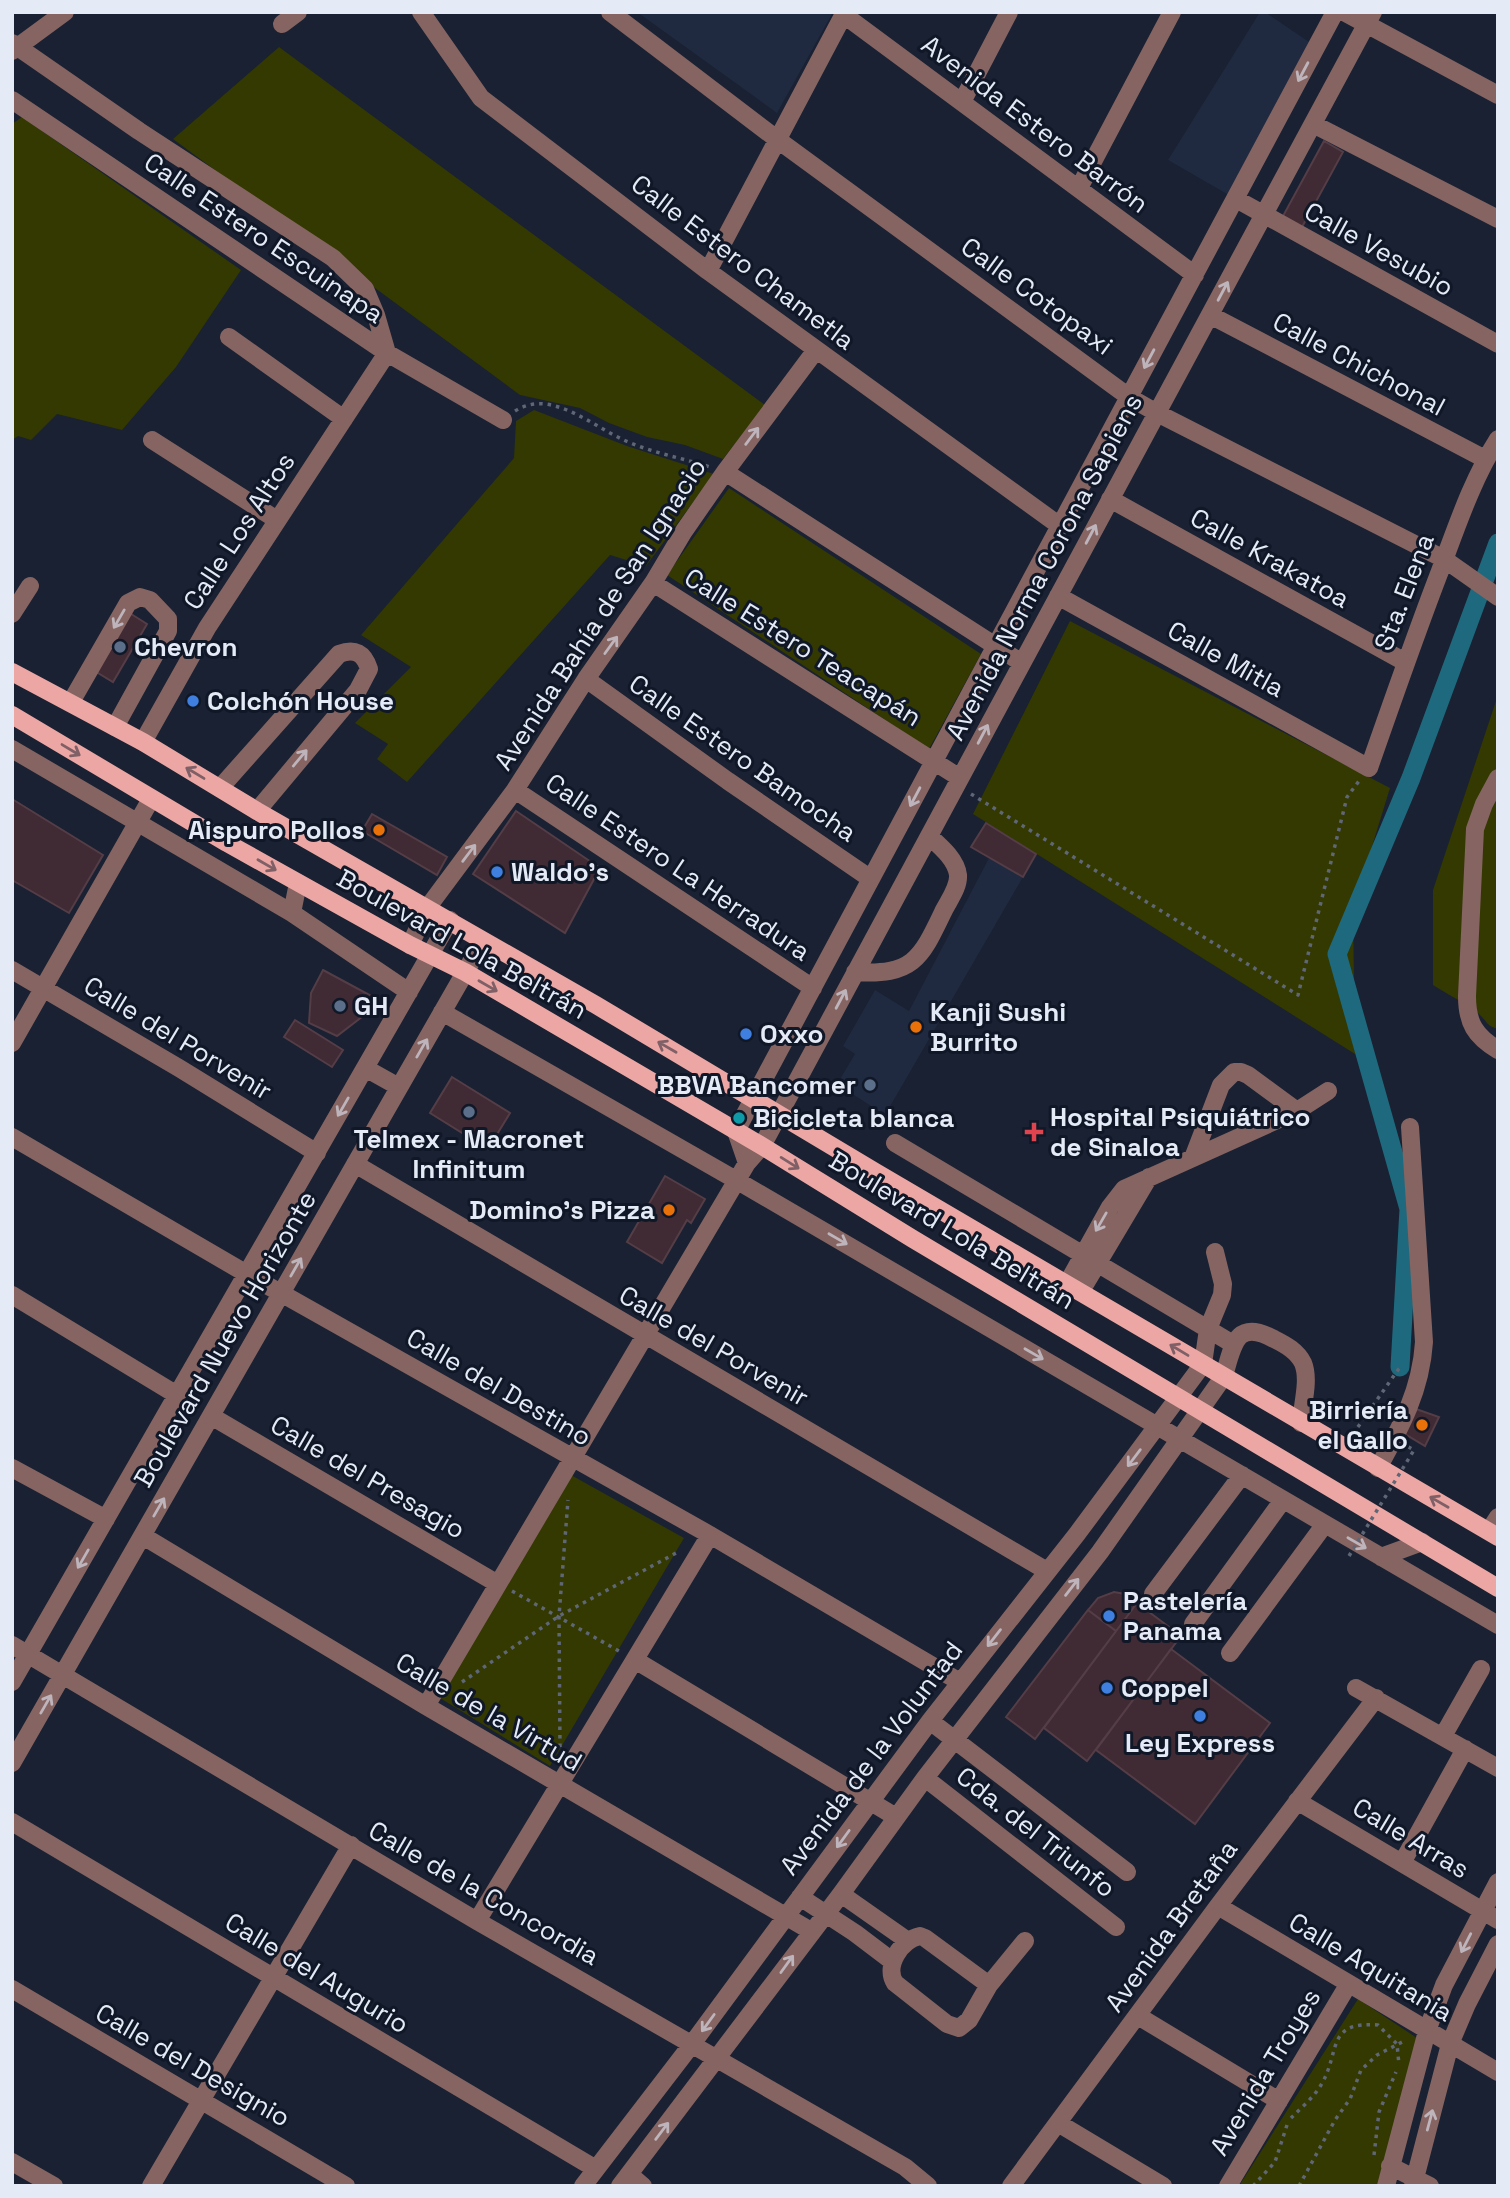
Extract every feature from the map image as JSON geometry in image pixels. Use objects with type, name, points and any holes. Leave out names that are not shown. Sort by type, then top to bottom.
[{"type":"main road","name":"Boulevard Lola Beltrán","points":[[12,671],[144,742],[257,811],[428,907],[1378,1468],[1495,1528]]},
{"type":"main road","name":"Boulevard Lola Beltrán","points":[[20,719],[151,799],[410,945],[465,972],[762,1146],[1498,1588]]},
{"type":"street","points":[[14,47],[65,12]]},
{"type":"street","points":[[282,24],[298,12]]},
{"type":"street","name":"Calle Estero Chametla","points":[[421,12],[481,98],[708,271],[1060,526]]},
{"type":"street","name":"Calle Cotopaxi","points":[[610,12],[778,140],[1129,397],[1157,414],[1444,559],[1498,597]]},
{"type":"street","points":[[962,102],[1009,12]]},
{"type":"street","points":[[1079,188],[1172,12]]},
{"type":"street","name":"Avenida Norma Corona Sapiens","points":[[736,1131],[1335,12]]},
{"type":"street","points":[[1344,12],[1370,18],[1498,95]]},
{"type":"street","points":[[708,271],[845,14]]},
{"type":"street","name":"Avenida Estero Barrón","points":[[845,14],[1195,275]]},
{"type":"street","name":"Avenida Norma Corona Sapiens","points":[[426,1706],[736,1180],[762,1146],[1370,18]]},
{"type":"street","name":"Calle Estero Escuinapa","points":[[14,47],[333,258],[365,289],[387,353]]},
{"type":"street","name":"Calle Estero Escuinapa","points":[[12,100],[387,353]]},
{"type":"street","points":[[1313,124],[1498,219]]},
{"type":"street","name":"Calle Vesubio","points":[[1236,199],[1498,344]]},
{"type":"street","name":"Calle Chichonal","points":[[1210,315],[1485,459]]},
{"type":"street","points":[[229,337],[344,419]]},
{"type":"street","name":"Avenida Bahía de San Ignacio","points":[[410,945],[428,907],[515,790],[586,679],[653,583],[684,531],[816,350]]},
{"type":"street","points":[[387,353],[503,420]]},
{"type":"street","name":"Calle Los Altos","points":[[144,742],[207,628],[387,353]]},
{"type":"street","name":"Sta. Elena","points":[[1369,768],[1444,559],[1485,459],[1498,439]]},
{"type":"street","points":[[152,440],[277,520]]},
{"type":"street","points":[[725,472],[1022,663]]},
{"type":"street","name":"Calle Krakatoa","points":[[1110,499],[1405,662]]},
{"type":"street","name":"Calle Estero Teacapán","points":[[653,583],[934,761],[958,782]]},
{"type":"street","points":[[12,614],[30,586]]},
{"type":"street","name":"Calle Mitla","points":[[1058,596],[1369,768]]},
{"type":"street","points":[[71,702],[128,603],[140,597],[150,600],[168,619],[168,631],[115,727]]},
{"type":"street","points":[[220,788],[339,654],[347,651],[360,654],[366,659],[369,669],[358,690],[257,811]]},
{"type":"street","name":"Calle Estero Bamocha","points":[[586,679],[871,879]]},
{"type":"street","points":[[20,719],[13,750],[292,913],[409,992]]},
{"type":"street","points":[[1498,778],[1475,829],[1466,996],[1467,1015],[1473,1028],[1498,1050]]},
{"type":"street","name":"Calle Estero La Herradura","points":[[515,790],[813,988]]},
{"type":"street","points":[[12,1043],[151,799]]},
{"type":"street","points":[[855,972],[894,972],[921,953],[930,938],[957,883],[958,873],[947,854],[929,836]]},
{"type":"street","points":[[292,913],[298,883]]},
{"type":"street","name":"Boulevard Nuevo Horizonte","points":[[12,1682],[450,920]]},
{"type":"street","name":"Boulevard Nuevo Horizonte","points":[[12,1763],[483,941]]},
{"type":"street","name":"Calle del Porvenir","points":[[12,970],[317,1153]]},
{"type":"street","points":[[442,1012],[736,1180],[1498,1625]]},
{"type":"street","points":[[365,1068],[399,1087]]},
{"type":"street","points":[[1193,1158],[1221,1085],[1234,1072],[1248,1075],[1297,1111]]},
{"type":"street","points":[[1074,1287],[1090,1259],[1117,1196],[1133,1184],[1297,1111],[1328,1091]]},
{"type":"street","points":[[1378,1468],[1408,1415],[1423,1367],[1424,1342],[1410,1127]]},
{"type":"street","points":[[736,1131],[747,1163]]},
{"type":"street","name":"Calle del Destino","points":[[12,1137],[247,1274],[710,1535],[960,1682]]},
{"type":"street","points":[[895,1143],[1233,1344],[1242,1334],[1251,1330],[1289,1347],[1297,1354],[1306,1373],[1301,1423]]},
{"type":"street","name":"Calle del Porvenir","points":[[355,1164],[1047,1571]]},
{"type":"street","points":[[1203,1364],[1208,1329],[1223,1295],[1215,1252]]},
{"type":"street","points":[[12,1295],[177,1395]]},
{"type":"street","name":"Avenida de la Voluntad","points":[[631,2182],[717,2058],[841,1894],[896,1816],[1100,1552],[1224,1376],[1233,1344]]},
{"type":"street","name":"Avenida de la Voluntad","points":[[583,2186],[692,2045],[930,1721],[1077,1534],[1203,1364]]},
{"type":"street","name":"Calle del Presagio","points":[[211,1416],[498,1584]]},
{"type":"street","points":[[12,1468],[106,1519]]},
{"type":"street","points":[[1153,1594],[1242,1475]]},
{"type":"street","points":[[1193,1624],[1283,1500]]},
{"type":"street","points":[[1230,1653],[1325,1524]]},
{"type":"street","points":[[1077,1534],[1100,1552]]},
{"type":"street","points":[[477,1922],[710,1535]]},
{"type":"street","name":"Calle de la Virtud","points":[[142,1536],[811,1931]]},
{"type":"street","points":[[1381,1557],[1422,1542]]},
{"type":"street","name":"Calle de la Concordia","points":[[12,1645],[477,1922],[905,2167],[928,2186]]},
{"type":"street","points":[[635,1660],[896,1816]]},
{"type":"street","points":[[1443,1736],[1481,1670]]},
{"type":"street","points":[[1356,1688],[1498,1768]]},
{"type":"street","name":"Avenida Bretaña","points":[[1011,2186],[1218,1906],[1376,1699]]},
{"type":"street","points":[[930,1721],[1127,1872]]},
{"type":"street","points":[[1402,1863],[1465,1749]]},
{"type":"street","name":"Cda. del Triunfo","points":[[925,1778],[1116,1927]]},
{"type":"street","name":"Calle Arras","points":[[1297,1801],[1490,1916]]},
{"type":"street","name":"Calle del Augurio","points":[[12,1822],[596,2169]]},
{"type":"street","points":[[151,2186],[351,1845]]},
{"type":"street","points":[[1386,2186],[1427,2031],[1444,1985],[1490,1916],[1498,1882]]},
{"type":"street","points":[[841,1894],[908,1941]]},
{"type":"street","points":[[800,1897],[892,1961]]},
{"type":"street","name":"Calle Aquitania","points":[[1218,1906],[1498,2072]]},
{"type":"street","points":[[855,1933],[869,1914]]},
{"type":"street","points":[[989,1985],[925,1938],[914,1937],[908,1941],[892,1961],[890,1969],[895,1983],[953,2028],[959,2028],[968,2020],[989,1985],[1026,1941]]},
{"type":"street","points":[[1391,2166],[1419,2183],[1450,2044],[1498,1944]]},
{"type":"street","name":"Avenida Troyes","points":[[1228,2186],[1348,1984]]},
{"type":"street","name":"Calle del Designio","points":[[12,1989],[340,2184]]},
{"type":"street","points":[[1138,2016],[1279,2101]]},
{"type":"street","points":[[1058,2123],[1163,2186]]},
{"type":"street","points":[[12,2162],[54,2186]]},
{"type":"path","points":[[503,420],[525,405],[551,404],[576,414],[625,441],[725,472]]},
{"type":"path","points":[[958,782],[1298,995],[1347,797],[1369,768]]},
{"type":"path","points":[[1344,1447],[1401,1367]]},
{"type":"path","points":[[1349,1556],[1414,1450],[1385,1434]]},
{"type":"path","points":[[560,1784],[559,1616],[569,1498]]},
{"type":"path","points":[[459,1684],[559,1616],[710,1535]]},
{"type":"path","points":[[498,1584],[635,1660]]},
{"type":"path","points":[[1254,2186],[1275,2162],[1288,2121],[1321,2085],[1340,2034],[1358,2024],[1378,2025],[1397,2045],[1399,2066],[1379,2112],[1374,2157]]},
{"type":"path","points":[[1299,2186],[1335,2120],[1350,2099],[1361,2070],[1377,2054],[1427,2031]]},
{"type":"shaded area","points":[[637,12],[833,12],[777,113]]},
{"type":"shaded area","points":[[1260,12],[1265,12],[1318,48],[1234,198],[1168,160]]},
{"type":"shaded area","points":[[989,858],[1023,877],[885,1115],[837,1084],[855,1054],[843,1046],[875,990],[909,1011]]},
{"type":"green space","points":[[279,47],[765,405],[723,459],[685,445],[647,437],[609,423],[580,408],[520,395],[173,139]]},
{"type":"green space","points":[[22,117],[241,270],[176,367],[122,430],[57,414],[31,440],[18,436],[12,440],[12,124]]},
{"type":"green space","points":[[534,410],[627,446],[714,474],[646,566],[610,555],[407,782],[377,759],[388,744],[355,723],[411,667],[361,635],[514,458],[516,421]]},
{"type":"green space","points":[[729,488],[981,654],[929,749],[667,575]]},
{"type":"green space","points":[[1070,621],[1390,788],[1353,908],[1355,1054],[973,814]]},
{"type":"green space","points":[[1498,695],[1498,1029],[1472,1008],[1433,985],[1433,890]]},
{"type":"green space","points":[[571,1475],[684,1538],[550,1766],[440,1698]]},
{"type":"green space","points":[[1358,1999],[1417,2038],[1380,2186],[1239,2186]]},
{"type":"building","points":[[1324,141],[1343,152],[1302,227],[1283,216]]},
{"type":"building","name":"Chevron","points":[[128,612],[147,624],[113,682],[93,670]]},
{"type":"building","points":[[12,799],[103,855],[69,913],[12,880]]},
{"type":"building","points":[[516,811],[600,868],[565,933],[473,874]]},
{"type":"building","points":[[372,814],[447,857],[437,875],[362,831]]},
{"type":"building","points":[[986,823],[1036,854],[1023,877],[971,847]]},
{"type":"building","name":"GH","points":[[323,970],[375,998],[367,1013],[337,1036],[309,1023],[311,993]]},
{"type":"building","points":[[295,1020],[343,1050],[332,1067],[284,1037]]},
{"type":"building","points":[[452,1077],[510,1113],[488,1149],[430,1113]]},
{"type":"building","points":[[665,1176],[705,1199],[691,1223],[687,1220],[662,1263],[627,1242]]},
{"type":"building","name":"Birriería el Gallo","points":[[1416,1409],[1439,1417],[1425,1446],[1405,1434]]},
{"type":"building","points":[[1114,1592],[1125,1594],[1137,1603],[1116,1631],[1088,1610],[1098,1598]]},
{"type":"building","name":"Coppel","points":[[1137,1603],[1181,1636],[1087,1761],[1044,1728]]},
{"type":"building","points":[[1088,1610],[1116,1631],[1035,1739],[1006,1717]]},
{"type":"building","points":[[1171,1649],[1270,1723],[1195,1824],[1096,1750]]},
{"type":"waterway","points":[[1400,1367],[1409,1209],[1337,954],[1411,778],[1498,543]]},
{"type":"place","name":"Chevron","points":[[120,647]]},
{"type":"place","name":"Colchón House","points":[[193,701]]},
{"type":"place","name":"Aispuro Pollos","points":[[379,830]]},
{"type":"place","name":"Waldo's","points":[[497,872]]},
{"type":"place","name":"GH","points":[[340,1006]]},
{"type":"place","name":"Kanji Sushi Burrito","points":[[916,1027]]},
{"type":"place","name":"Oxxo","points":[[746,1034]]},
{"type":"place","name":"BBVA Bancomer","points":[[870,1085]]},
{"type":"place","name":"Telmex - Macronet Infinitum","points":[[469,1112]]},
{"type":"place","name":"Bicicleta blanca","points":[[739,1118]]},
{"type":"place","name":"Hospital Psiquiátrico de Sinaloa","points":[[1034,1132]]},
{"type":"place","name":"Domino's Pizza","points":[[669,1210]]},
{"type":"place","name":"Birriería el Gallo","points":[[1422,1425]]},
{"type":"place","name":"Pastelería Panama","points":[[1109,1616]]},
{"type":"place","name":"Coppel","points":[[1107,1688]]},
{"type":"place","name":"Ley Express","points":[[1200,1716]]}]
